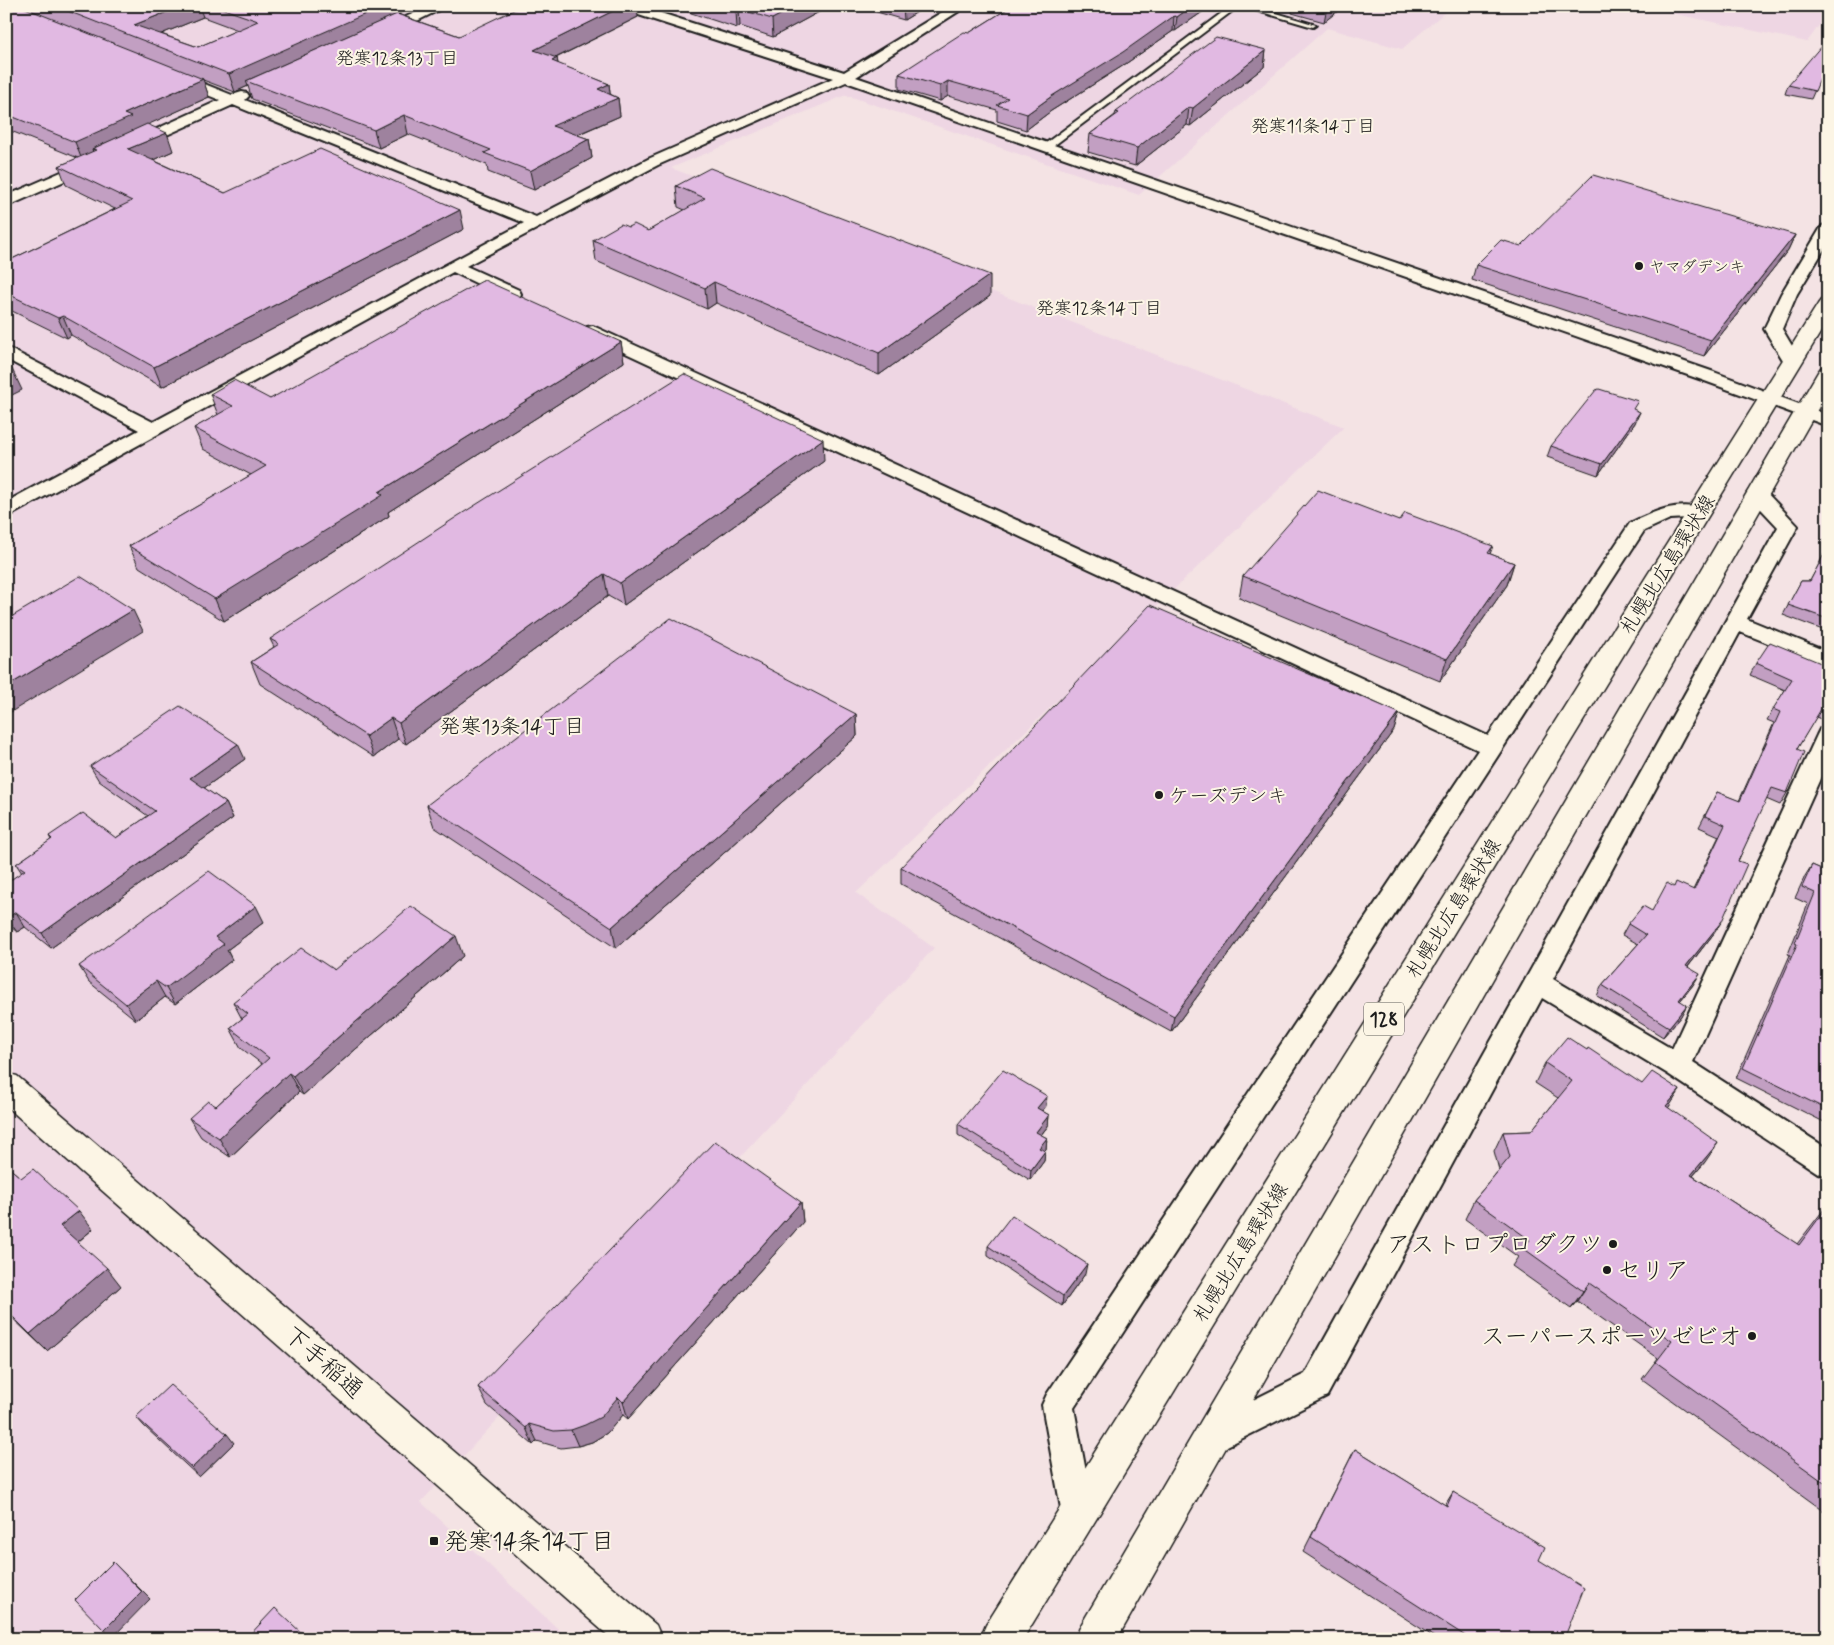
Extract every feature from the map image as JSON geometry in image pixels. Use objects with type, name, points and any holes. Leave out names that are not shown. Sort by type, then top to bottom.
[{"type":"main road","name":"札幌北広島環状線","points":[[1000,1639],[1828,304]]},
{"type":"main road","name":"札幌北広島環状線","points":[[1095,1639],[1757,494],[1816,416],[1828,372]]},
{"type":"main road","name":"下手稲通","points":[[6,1086],[642,1639]]},
{"type":"street","points":[[368,39],[441,6]]},
{"type":"street","points":[[625,6],[828,70],[844,78],[1708,376],[1816,416]]},
{"type":"street","points":[[6,510],[453,266],[653,162],[844,78],[961,6]]},
{"type":"street","points":[[160,71],[538,223]]},
{"type":"street","points":[[124,149],[251,92]]},
{"type":"street","points":[[6,202],[106,157]]},
{"type":"street","points":[[1792,362],[1772,329],[1789,294],[1828,228]]},
{"type":"street","points":[[453,266],[526,299]]},
{"type":"street","points":[[580,324],[1492,748]]},
{"type":"street","points":[[6,352],[153,430]]},
{"type":"street","points":[[1212,1437],[1316,1385],[1788,526],[1757,494]]},
{"type":"street","points":[[1078,1514],[1058,1406],[1637,526],[1667,513],[1698,514]]},
{"type":"street","points":[[1735,622],[1828,660]]},
{"type":"street","points":[[1678,1066],[1828,735]]},
{"type":"street","points":[[1538,983],[1678,1066],[1828,1164]]},
{"type":"lane","points":[[1044,148],[1236,6]]},
{"type":"lane","points":[[1244,6],[1313,25]]},
{"type":"shaded area","points":[[6,6],[1452,6],[1402,49],[1327,28],[1139,195],[846,95],[671,168],[1344,427],[856,893],[934,948],[421,1502],[569,1639],[6,1639]]},
{"type":"shaded area","points":[[1638,6],[1828,6],[1828,13],[1807,42]]},
{"type":"building","points":[[6,6],[20,6],[203,79],[124,114],[131,117],[75,142],[6,114]]},
{"type":"building","points":[[55,6],[182,6],[134,25],[198,47],[258,21],[215,6],[375,6],[379,8],[229,74]]},
{"type":"building","points":[[522,6],[623,6],[534,50],[557,58],[552,61],[609,84],[598,89],[618,98],[552,126],[589,139],[530,171],[484,153],[491,150],[404,115],[374,130],[246,81],[397,14],[459,36]]},
{"type":"building","points":[[722,6],[797,6],[772,19]]},
{"type":"building","points":[[1012,6],[1192,6],[1027,114],[997,105],[1008,98],[948,81],[940,86],[899,74],[964,32],[969,33]]},
{"type":"building","points":[[1302,6],[1334,6],[1326,12]]},
{"type":"building","points":[[1216,37],[1266,50],[1193,108],[1189,107],[1137,148],[1090,134],[1119,113],[1116,112]]},
{"type":"building","points":[[1828,38],[1828,60],[1815,91],[1788,85]]},
{"type":"building","points":[[147,124],[167,133],[128,149],[225,193],[320,149],[460,210],[154,367],[63,316],[58,318],[6,293],[6,260],[8,261],[132,201],[59,166]]},
{"type":"building","points":[[710,168],[990,275],[879,353],[714,282],[705,288],[593,240],[621,224],[628,227],[634,224],[648,231],[705,198],[676,186]]},
{"type":"building","points":[[1593,175],[1795,235],[1711,340],[1476,265],[1501,240],[1521,246]]},
{"type":"building","points":[[484,280],[621,342],[379,492],[383,495],[215,599],[129,546],[266,466],[194,428],[233,406],[210,394],[234,380],[270,399]]},
{"type":"building","points":[[6,366],[12,369],[6,372]]},
{"type":"building","points":[[684,374],[823,439],[620,583],[604,574],[399,723],[391,718],[366,736],[251,662],[279,644],[270,639],[458,516]]},
{"type":"building","points":[[1599,389],[1638,401],[1633,409],[1640,412],[1602,464],[1551,446],[1596,390]]},
{"type":"building","points":[[1318,490],[1399,521],[1405,513],[1493,546],[1488,553],[1514,563],[1447,659],[1243,576]]},
{"type":"building","points":[[1828,547],[1828,619],[1788,605],[1801,581],[1810,581]]},
{"type":"building","points":[[80,576],[133,610],[6,687],[6,620]]},
{"type":"building","points":[[1150,605],[1399,713],[1174,1016],[901,867]]},
{"type":"building","points":[[671,618],[856,714],[612,927],[427,805]]},
{"type":"building","points":[[1770,642],[1828,666],[1828,708],[1823,706],[1797,749],[1804,752],[1787,793],[1772,788],[1738,861],[1747,864],[1722,921],[1686,966],[1700,974],[1679,1000],[1687,1005],[1669,1027],[1602,985],[1646,935],[1628,924],[1643,906],[1652,911],[1667,883],[1674,887],[1676,882],[1694,890],[1725,825],[1705,816],[1717,792],[1740,801],[1780,712],[1773,709],[1792,679],[1756,663]]},
{"type":"building","points":[[180,706],[238,744],[190,778],[226,803],[42,933],[16,912],[7,918],[6,883],[25,870],[16,864],[52,839],[49,836],[83,813],[116,838],[155,811],[90,766]]},
{"type":"building","points":[[1812,865],[1828,872],[1828,1110],[1743,1068],[1797,944],[1795,943],[1815,893],[1802,887]]},
{"type":"building","points":[[209,871],[256,906],[215,937],[224,944],[166,988],[156,981],[126,1004],[79,966]]},
{"type":"building","points":[[411,906],[456,936],[293,1076],[289,1073],[219,1138],[189,1118],[208,1101],[216,1106],[269,1058],[230,1028],[248,1014],[233,1002],[301,948],[334,970]]},
{"type":"building","points":[[1567,1037],[1587,1050],[1588,1048],[1642,1084],[1652,1072],[1680,1090],[1666,1106],[1718,1143],[1691,1175],[1799,1245],[1828,1206],[1828,1485],[1656,1362],[1672,1341],[1589,1283],[1583,1291],[1523,1248],[1530,1240],[1474,1200],[1510,1157],[1503,1132],[1531,1131],[1572,1081],[1545,1063]]},
{"type":"building","points":[[1003,1070],[1047,1096],[1037,1108],[1049,1115],[1036,1132],[1047,1138],[1039,1148],[1045,1151],[1031,1170],[958,1124]]},
{"type":"building","points":[[715,1141],[801,1202],[623,1402],[618,1397],[601,1417],[571,1430],[554,1431],[529,1424],[526,1428],[478,1387]]},
{"type":"building","points":[[6,1165],[21,1178],[33,1169],[79,1211],[60,1226],[107,1268],[30,1334],[6,1310]]},
{"type":"building","points":[[1012,1215],[1087,1264],[1063,1296],[988,1246]]},
{"type":"building","points":[[170,1385],[227,1434],[192,1468],[136,1417]]},
{"type":"building","points":[[1355,1449],[1447,1506],[1453,1492],[1545,1547],[1539,1560],[1584,1588],[1564,1639],[1470,1639],[1311,1537]]},
{"type":"building","points":[[113,1562],[142,1592],[104,1630],[75,1600]]},
{"type":"building","points":[[275,1608],[308,1639],[246,1639]]},
{"type":"place","name":"ヤマダデンキ","points":[[1639,266]]},
{"type":"place","name":"ケーズデンキ","points":[[1159,795]]},
{"type":"place","name":"アストロプロダクツ","points":[[1613,1244]]},
{"type":"place","name":"セリア","points":[[1607,1270]]},
{"type":"place","name":"スーパースポーツゼビオ","points":[[1752,1336]]},
{"type":"place","name":"発寒14条14丁目","points":[[434,1541]]},
{"type":"district","name":"発寒12条13丁目","points":[[397,58]]},
{"type":"district","name":"発寒11条14丁目","points":[[1313,126]]},
{"type":"district","name":"発寒12条14丁目","points":[[1099,308]]},
{"type":"district","name":"発寒13条14丁目","points":[[512,726]]}]
